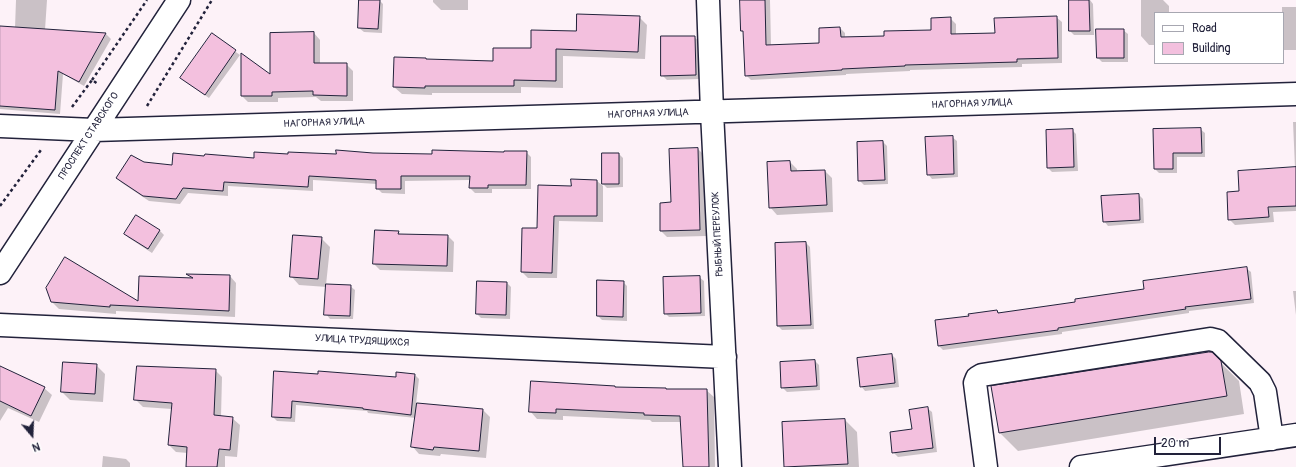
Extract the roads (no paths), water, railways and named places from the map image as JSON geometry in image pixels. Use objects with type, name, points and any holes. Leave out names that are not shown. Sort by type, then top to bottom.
[{"type":"street","name":"ПРОСПЕКТ СТАВСКОГО","points":[[0,273],[179,0]]},
{"type":"street","name":"РЫБНЫЙ ПЕРЕУЛОК","points":[[708,0],[712,112],[730,467]]},
{"type":"street","name":"НАГОРНАЯ УЛИЦА","points":[[0,126],[94,130],[1296,94]]},
{"type":"street","name":"УЛИЦА ТРУДЯЩИХСЯ","points":[[0,325],[724,357]]},
{"type":"street","points":[[986,467],[975,383],[977,378],[982,375],[1210,339],[1218,341],[1260,382],[1265,392],[1272,439]]},
{"type":"street","points":[[1081,467],[1296,435]]}]
